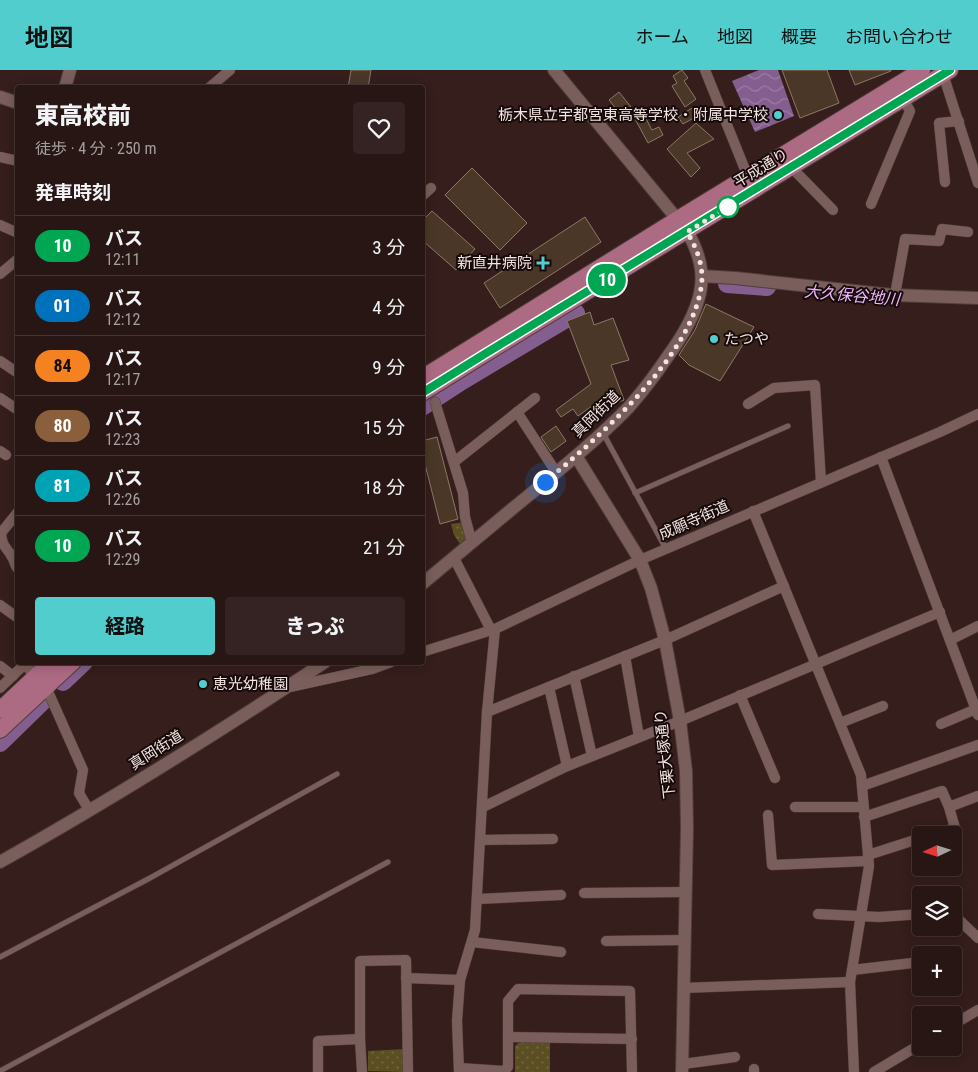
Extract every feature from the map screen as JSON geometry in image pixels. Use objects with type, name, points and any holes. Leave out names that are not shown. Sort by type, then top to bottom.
[{"type":"main road","name":"平成通り","points":[[425,376],[682,225],[792,168],[899,92],[922,70]]},
{"type":"main road","name":"平成通り","points":[[429,398],[483,355],[682,225],[748,177],[899,92],[947,72]]},
{"type":"main road","points":[[0,710],[33,673],[46,665]]},
{"type":"main road","points":[[0,730],[33,673],[62,665]]},
{"type":"street","points":[[68,85],[70,70]]},
{"type":"street","points":[[212,85],[230,70]]},
{"type":"street","name":"真岡街道","points":[[425,582],[576,456],[629,406],[674,348],[696,308],[702,276],[698,253],[682,225],[554,70]]},
{"type":"street","points":[[705,70],[748,177]]},
{"type":"street","points":[[947,72],[959,121],[978,183]]},
{"type":"street","points":[[871,204],[910,111],[899,92]]},
{"type":"street","points":[[0,97],[15,102]]},
{"type":"street","points":[[944,182],[939,123],[959,121]]},
{"type":"street","points":[[0,157],[15,160]]},
{"type":"street","points":[[792,168],[833,210]]},
{"type":"street","points":[[425,193],[431,188]]},
{"type":"street","points":[[0,225],[15,231]]},
{"type":"street","points":[[895,295],[905,239],[940,241],[942,229],[968,232]]},
{"type":"street","points":[[0,274],[15,262]]},
{"type":"street","points":[[702,276],[895,295],[978,298]]},
{"type":"street","points":[[0,361],[15,371]]},
{"type":"street","points":[[748,404],[774,388],[815,385],[821,482]]},
{"type":"street","points":[[0,398],[15,408]]},
{"type":"street","points":[[429,398],[454,462],[463,493],[465,517],[472,543]]},
{"type":"street","points":[[454,462],[535,398]]},
{"type":"street","points":[[517,412],[556,472]]},
{"type":"street","name":"成願寺街道","points":[[425,651],[493,630],[640,560],[978,414]]},
{"type":"street","name":"下栗大塚通り","points":[[576,456],[640,560],[665,640],[680,721],[686,771],[687,828],[682,1068]]},
{"type":"street","points":[[881,457],[977,712],[940,724]]},
{"type":"street","points":[[753,511],[861,775],[868,858],[850,982],[854,1072]]},
{"type":"street","points":[[15,516],[1,533],[2,544],[15,560]]},
{"type":"street","points":[[454,558],[493,630],[477,899],[472,942],[460,980],[457,1021],[459,1070],[504,1071],[508,1067],[508,1001],[518,989],[630,991],[632,1072]]},
{"type":"street","points":[[487,712],[665,640],[784,586]]},
{"type":"street","points":[[0,605],[15,616]]},
{"type":"street","points":[[483,807],[566,766],[680,721],[940,612]]},
{"type":"street","points":[[950,640],[978,626]]},
{"type":"street","points":[[625,656],[639,737]]},
{"type":"street","name":"真岡街道","points":[[0,862],[89,810],[322,665]]},
{"type":"street","points":[[287,688],[381,665]]},
{"type":"street","points":[[0,666],[13,676]]},
{"type":"street","points":[[0,688],[13,676],[33,673],[83,770],[79,793],[89,810]]},
{"type":"street","points":[[574,676],[592,756]]},
{"type":"street","points":[[549,687],[566,766]]},
{"type":"street","points":[[740,695],[775,778]]},
{"type":"street","points":[[840,723],[883,706]]},
{"type":"street","points":[[862,786],[978,745]]},
{"type":"street","points":[[795,808],[864,812],[942,791],[954,826]]},
{"type":"street","points":[[949,807],[978,796]]},
{"type":"street","points":[[768,815],[772,864],[868,858],[912,841]]},
{"type":"street","points":[[481,840],[553,839]]},
{"type":"street","points":[[584,893],[686,892]]},
{"type":"street","points":[[477,899],[561,895]]},
{"type":"street","points":[[818,914],[879,917],[912,915]]},
{"type":"street","points":[[962,923],[978,938]]},
{"type":"street","points":[[606,941],[684,940]]},
{"type":"street","points":[[472,942],[561,952]]},
{"type":"street","points":[[362,1072],[360,961],[406,960],[408,1072]]},
{"type":"street","points":[[852,970],[912,963]]},
{"type":"street","points":[[406,978],[460,980]]},
{"type":"street","points":[[683,988],[850,982]]},
{"type":"street","points":[[962,1019],[978,1010]]},
{"type":"street","points":[[508,1038],[632,1039]]},
{"type":"street","points":[[318,1072],[318,1040],[360,1039]]},
{"type":"street","points":[[874,1072],[912,1049]]},
{"type":"street","points":[[682,1068],[735,1057]]},
{"type":"lane","points":[[635,493],[788,426]]},
{"type":"lane","points":[[602,432],[666,549]]},
{"type":"lane","points":[[0,957],[158,873],[337,774]]},
{"type":"lane","points":[[0,1072],[388,862]]},
{"type":"shaded area","points":[[465,522],[468,537],[460,544],[454,535],[451,524]]},
{"type":"shaded area","points":[[521,1041],[550,1041],[550,1072],[515,1072],[515,1046]]},
{"type":"shaded area","points":[[405,1049],[404,1072],[368,1071],[368,1051]]},
{"type":"water","points":[[759,70],[778,70],[794,116],[755,132],[732,81]]},
{"type":"building","points":[[351,70],[371,70],[368,85],[348,85]]},
{"type":"building","points":[[682,70],[688,78],[684,81],[696,99],[685,107],[672,86],[677,83],[673,76]]},
{"type":"building","points":[[782,70],[827,70],[839,103],[800,118]]},
{"type":"building","points":[[849,70],[891,70],[891,71],[855,85]]},
{"type":"building","points":[[619,92],[635,112],[625,120],[609,100]]},
{"type":"building","points":[[692,108],[697,116],[683,124],[678,117]]},
{"type":"building","points":[[643,113],[652,130],[659,127],[663,135],[648,143],[634,117]]},
{"type":"building","points":[[696,123],[714,139],[687,153],[700,168],[691,177],[667,149]]},
{"type":"building","points":[[472,168],[527,223],[500,250],[445,195]]},
{"type":"building","points":[[432,211],[475,249],[456,270],[425,243],[425,218]]},
{"type":"building","name":"新直井病院","points":[[585,217],[601,242],[500,308],[484,283]]},
{"type":"building","name":"たつや","points":[[706,304],[754,327],[720,381],[689,365],[679,355],[695,330]]},
{"type":"building","points":[[590,312],[594,325],[613,318],[629,360],[611,365],[624,400],[605,408],[602,399],[578,416],[573,409],[561,417],[556,410],[591,384],[567,321]]},
{"type":"building","points":[[556,426],[566,441],[551,452],[541,437]]},
{"type":"building","points":[[437,437],[458,519],[440,524],[425,464],[425,440]]},
{"type":"waterway","name":"大久保谷地川","points":[[727,284],[767,287]]},
{"type":"waterway","name":"大久保谷地川","points":[[425,405],[576,313]]},
{"type":"waterway","name":"大久保谷地川","points":[[63,682],[81,665]]},
{"type":"waterway","name":"大久保谷地川","points":[[0,743],[43,701]]},
{"type":"bus line","name":"10","points":[[425,391],[950,70]]},
{"type":"place","name":"栃木県立宇都宮東高等学校・附属中学校","points":[[778,115]]},
{"type":"place","name":"新直井病院","points":[[543,263]]},
{"type":"place","name":"たつや","points":[[714,339]]},
{"type":"place","name":"恵光幼稚園","points":[[203,684]]},
{"type":"route","points":[[545,482],[576,456],[629,406],[674,348],[696,308],[702,276],[698,253],[687,232],[728,207]]}]
